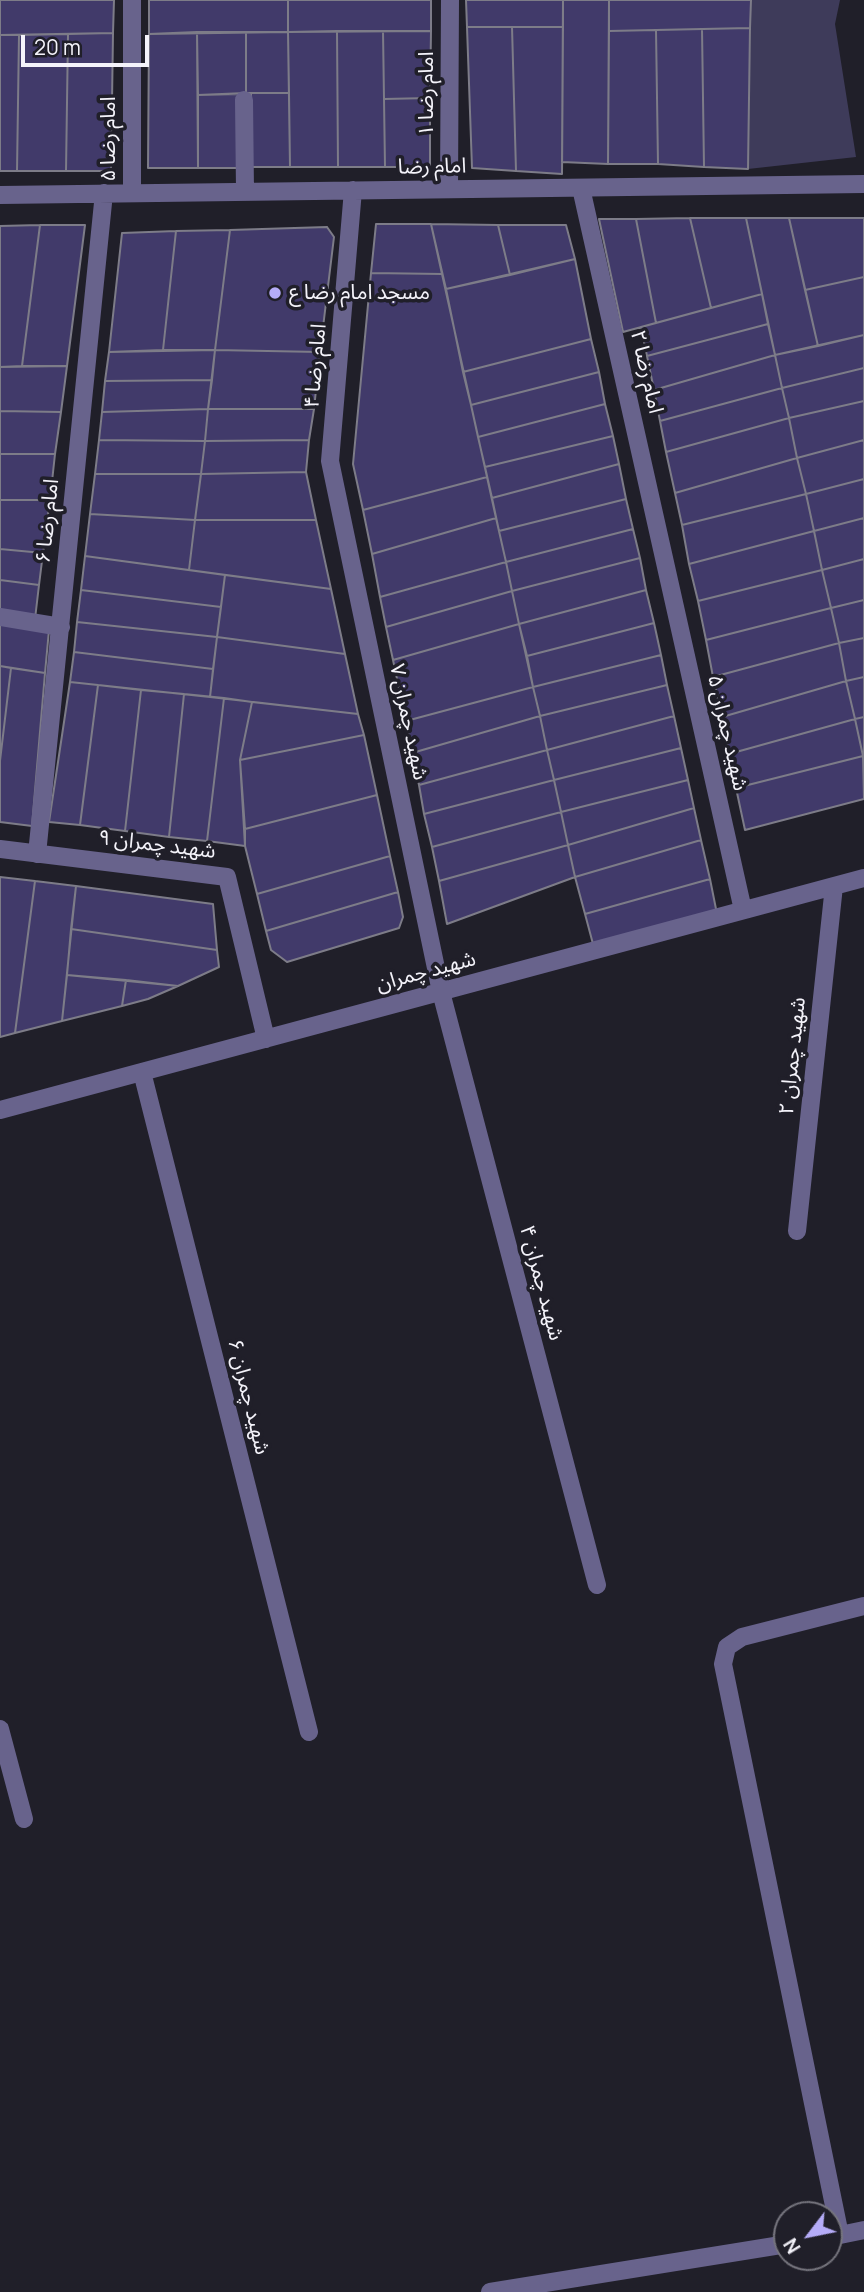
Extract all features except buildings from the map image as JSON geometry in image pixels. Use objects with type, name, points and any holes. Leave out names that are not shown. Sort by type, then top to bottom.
[{"type":"street","name":"امام رضا ۱","points":[[449,189],[450,0]]},
{"type":"street","name":"امام رضا ۵","points":[[132,1],[132,193]]},
{"type":"street","points":[[244,100],[245,191]]},
{"type":"street","name":"امام رضا","points":[[0,195],[864,184]]},
{"type":"street","name":"امام رضا ۲","points":[[581,188],[666,565]]},
{"type":"street","name":"امام رضا ۴","points":[[330,461],[353,190]]},
{"type":"street","name":"امام رضا ۶","points":[[37,854],[104,193]]},
{"type":"street","name":"شهید چمران ۷","points":[[330,461],[441,992]]},
{"type":"street","name":"شهید چمران ۵","points":[[666,565],[743,910]]},
{"type":"street","points":[[0,617],[61,627]]},
{"type":"street","name":"شهید چمران ۹","points":[[0,849],[227,877],[266,1039]]},
{"type":"street","name":"شهید چمران","points":[[0,1110],[864,878]]},
{"type":"street","name":"شهید چمران ۲","points":[[797,1231],[834,886]]},
{"type":"street","name":"شهید چمران ۴","points":[[441,992],[597,1586]]},
{"type":"street","name":"شهید چمران ۶","points":[[142,1072],[309,1732]]},
{"type":"street","points":[[827,2201],[723,1664],[727,1647],[742,1636],[864,1606]]},
{"type":"street","points":[[0,1729],[24,1819]]},
{"type":"street","points":[[843,2234],[864,2230]]},
{"type":"street","points":[[490,2292],[773,2246]]},
{"type":"shaded area","points":[[751,0],[840,0],[835,24],[856,157],[748,169]]},
{"type":"place","name":"مسجد امام رضا ع","points":[[275,293]]}]
